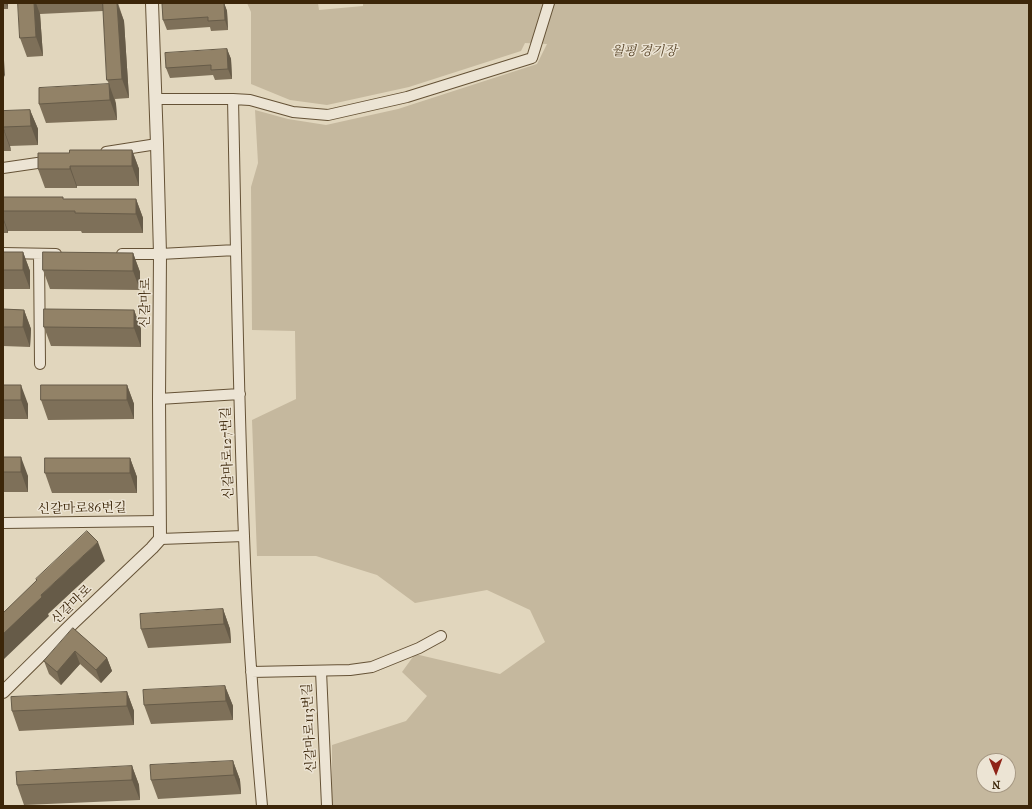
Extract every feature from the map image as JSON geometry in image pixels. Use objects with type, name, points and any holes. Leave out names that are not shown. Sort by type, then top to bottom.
[{"type":"street","name":"신갈마로","points":[[3,692],[160,539],[160,254],[152,3]]},
{"type":"street","points":[[156,99],[250,100],[293,112],[328,115],[407,97],[532,58],[549,3]]},
{"type":"street","name":"신갈마로127번길","points":[[233,99],[244,536],[251,672],[262,806]]},
{"type":"street","points":[[96,154],[157,144]]},
{"type":"street","points":[[3,168],[58,160]]},
{"type":"street","points":[[115,254],[160,254],[236,250]]},
{"type":"street","points":[[3,254],[69,254]]},
{"type":"street","points":[[39,254],[40,364]]},
{"type":"street","points":[[159,399],[240,394]]},
{"type":"street","name":"신갈마로86번길","points":[[3,523],[160,521]]},
{"type":"street","points":[[160,539],[244,536]]},
{"type":"street","points":[[321,671],[350,670],[372,667],[419,648],[441,636]]},
{"type":"street","name":"신갈마로113번길","points":[[251,672],[321,671],[327,806]]},
{"type":"green space","name":"월평 경기장","points":[[247,3],[318,3],[319,10],[363,6],[363,3],[1029,3],[1029,806],[332,806],[332,745],[406,721],[427,696],[402,672],[415,654],[500,674],[545,642],[530,610],[487,590],[415,603],[377,575],[316,556],[257,556],[252,420],[296,399],[295,331],[252,330],[251,187],[258,163],[255,110],[288,119],[326,125],[398,109],[537,64],[547,44],[525,43],[521,51],[409,87],[327,105],[290,100],[251,84],[251,12]]},
{"type":"building","points":[[18,3],[34,3],[36,37],[20,38]]},
{"type":"building","points":[[103,3],[117,3],[122,79],[107,80]]},
{"type":"building","points":[[224,3],[225,20],[208,21],[208,17],[163,20],[162,4]]},
{"type":"building","points":[[227,49],[228,69],[211,70],[211,65],[166,68],[165,53]]},
{"type":"building","points":[[109,84],[110,100],[39,104],[39,88]]},
{"type":"building","points":[[30,110],[31,126],[3,127],[3,111]]},
{"type":"building","points":[[70,150],[132,150],[132,166],[70,166],[70,169],[38,169],[38,153],[69,153]]},
{"type":"building","points":[[3,197],[136,199],[136,214],[75,213],[75,211],[3,211]]},
{"type":"building","points":[[3,252],[23,252],[23,270],[3,270]]},
{"type":"building","points":[[43,252],[133,253],[133,271],[43,270]]},
{"type":"building","points":[[3,309],[24,310],[23,327],[3,327]]},
{"type":"building","points":[[44,309],[134,310],[134,328],[44,327]]},
{"type":"building","points":[[3,385],[21,385],[21,400],[3,400]]},
{"type":"building","points":[[41,385],[127,385],[127,400],[41,400]]},
{"type":"building","points":[[3,457],[21,457],[21,472],[3,472]]},
{"type":"building","points":[[45,458],[130,458],[130,473],[45,473]]},
{"type":"building","points":[[87,531],[98,542],[41,595],[42,597],[3,634],[3,613],[37,580],[36,579]]},
{"type":"building","points":[[223,609],[224,624],[141,629],[140,614]]},
{"type":"building","points":[[73,628],[107,658],[96,670],[75,651],[57,672],[44,661]]},
{"type":"building","points":[[225,686],[226,701],[144,705],[143,690]]},
{"type":"building","points":[[127,692],[127,706],[12,711],[11,697]]},
{"type":"building","points":[[233,761],[234,775],[151,780],[150,765]]},
{"type":"building","points":[[132,766],[132,780],[17,785],[16,772]]}]
